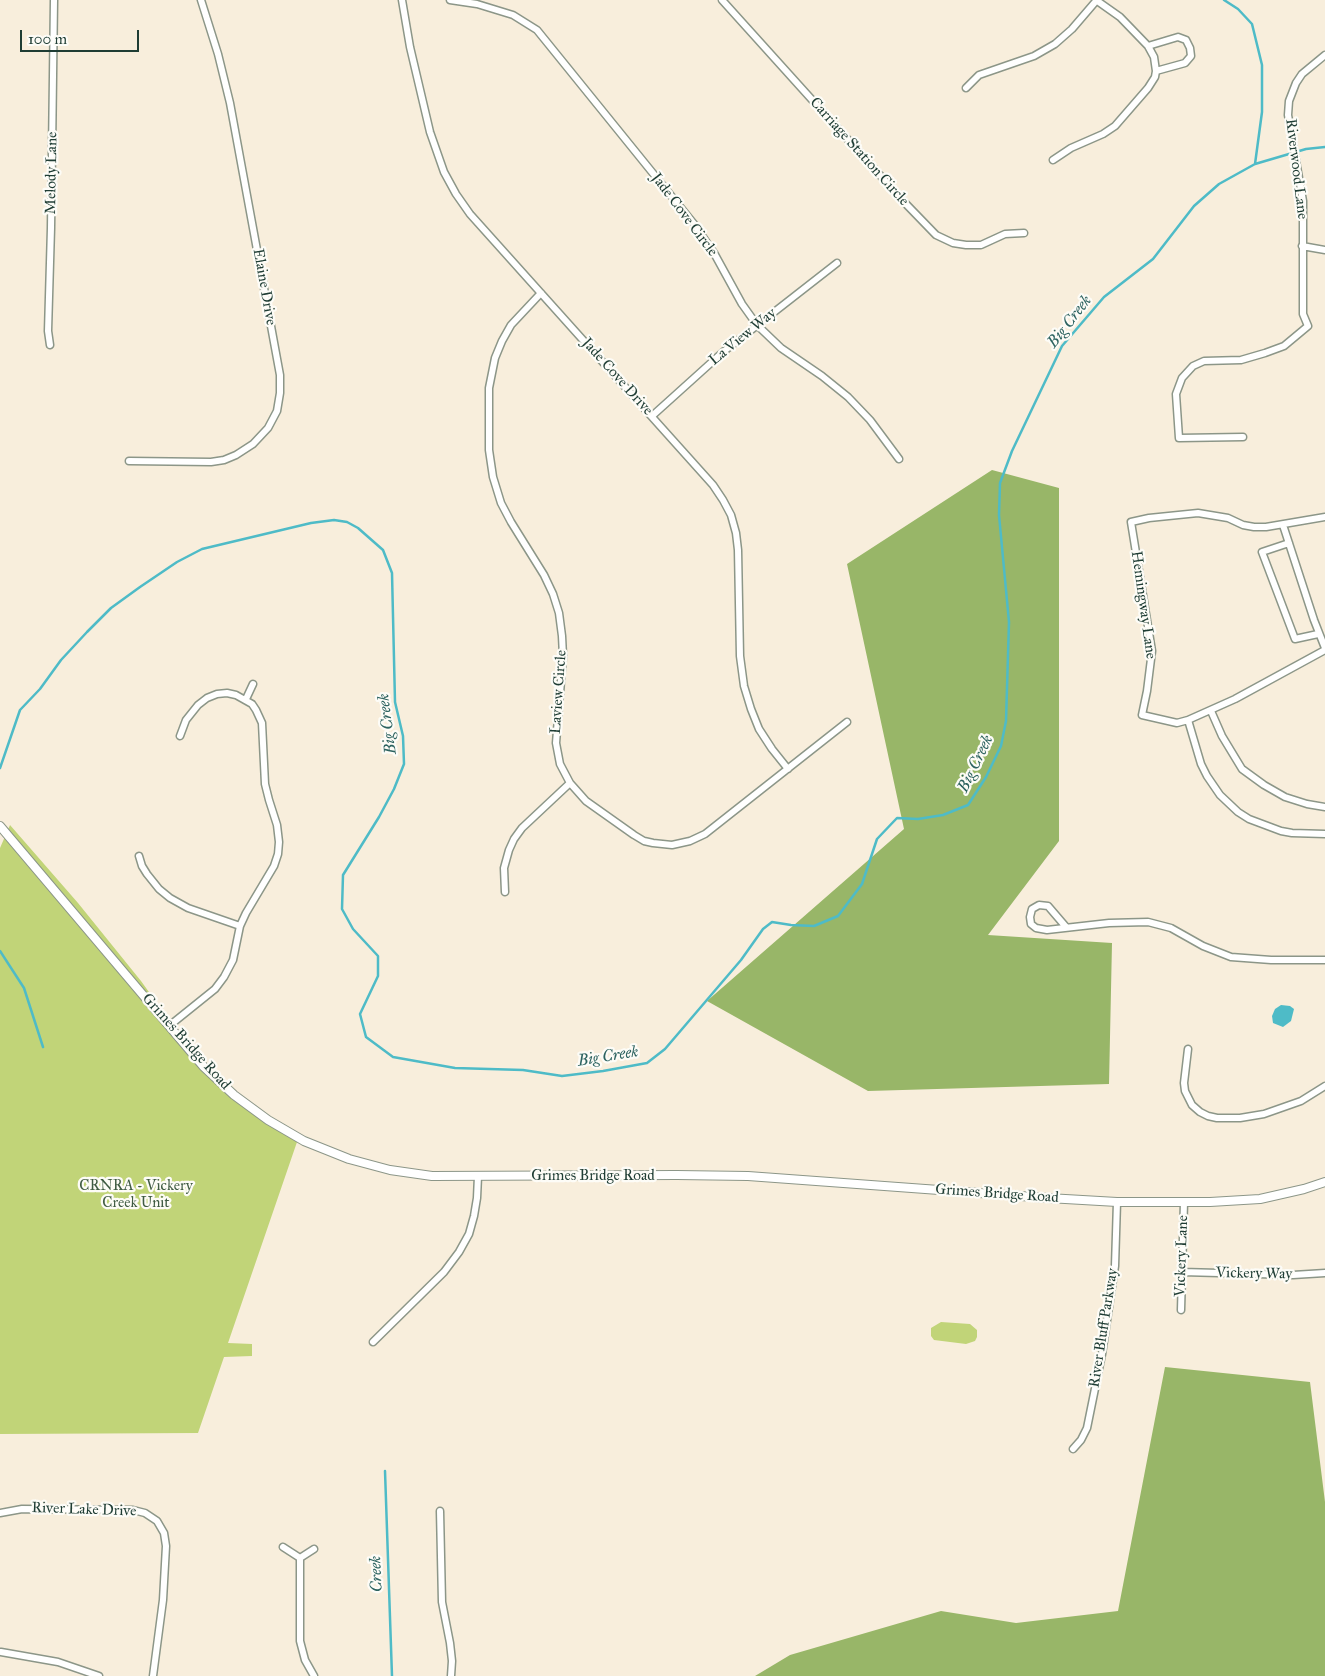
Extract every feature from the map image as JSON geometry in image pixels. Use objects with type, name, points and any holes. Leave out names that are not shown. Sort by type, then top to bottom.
[{"type":"street","name":"Melody Lane","points":[[50,346],[48,331],[52,219],[54,0]]},
{"type":"street","name":"Elaine Drive","points":[[129,461],[211,462],[236,456],[253,444],[268,428],[276,411],[280,393],[280,375],[232,110],[218,54],[201,0]]},
{"type":"street","name":"Jade Cove Drive","points":[[402,0],[410,47],[430,132],[444,172],[456,194],[470,214],[652,416],[724,500],[736,533],[738,550],[740,656],[744,686],[759,728],[772,749],[788,769]]},
{"type":"street","name":"Jade Cove Circle","points":[[450,0],[477,4],[513,15],[537,30],[694,224],[714,253],[742,304],[757,325],[780,348],[822,376],[848,397],[870,420],[899,459]]},
{"type":"street","name":"Carriage Station Circle","points":[[722,0],[936,235],[953,244],[981,245],[1006,234],[1024,233]]},
{"type":"street","points":[[966,88],[979,75],[1034,56],[1055,44],[1080,20],[1096,0],[1120,16],[1148,46],[1154,57],[1155,77],[1148,88],[1115,126],[1071,148],[1054,160]]},
{"type":"street","points":[[1148,46],[1178,37],[1186,40],[1190,48],[1191,56],[1185,63],[1156,71]]},
{"type":"street","name":"Riverwood Lane","points":[[1243,437],[1179,438],[1176,394],[1182,378],[1193,366],[1204,361],[1241,360],[1284,346],[1308,326],[1303,314],[1303,201],[1288,114],[1289,101],[1296,83],[1302,74],[1325,55]]},
{"type":"street","points":[[1302,246],[1325,250]]},
{"type":"street","name":"La View Way","points":[[652,416],[723,352],[837,262]]},
{"type":"street","name":"Laview Circle","points":[[541,293],[511,325],[494,358],[489,388],[489,450],[493,477],[501,503],[544,575],[559,613],[563,656],[556,743],[560,764],[570,784],[586,801],[634,835],[653,843],[672,845],[690,842],[705,834],[847,722]]},
{"type":"street","name":"Hemingway Lane","points":[[1325,517],[1266,528],[1243,525],[1228,518],[1198,513],[1149,518],[1131,522],[1152,652],[1142,715],[1177,723],[1188,720],[1211,711],[1325,649]]},
{"type":"street","points":[[1283,525],[1318,634],[1325,649]]},
{"type":"street","points":[[1289,543],[1262,552],[1295,639],[1318,634]]},
{"type":"street","points":[[246,699],[253,684]]},
{"type":"street","points":[[169,1026],[214,988],[224,977],[233,960],[240,926],[274,866],[279,842],[277,825],[265,784],[262,723],[256,710],[246,699],[227,694],[217,694],[207,698],[198,705],[186,720],[180,736]]},
{"type":"street","points":[[1211,711],[1222,736],[1242,769],[1264,786],[1284,796],[1307,804],[1325,807]]},
{"type":"street","points":[[1188,720],[1207,776],[1220,795],[1238,812],[1249,820],[1281,831],[1325,834]]},
{"type":"street","points":[[505,892],[504,868],[514,839],[522,828],[570,784]]},
{"type":"street","name":"Grimes Bridge Road","points":[[0,826],[203,1066],[234,1095],[268,1120],[304,1141],[349,1159],[390,1170],[432,1176],[748,1176],[1116,1202],[1260,1199],[1325,1182]]},
{"type":"street","points":[[139,856],[147,874],[170,898],[188,908],[240,926]]},
{"type":"street","points":[[1066,927],[1048,906],[1039,905],[1032,909],[1030,917],[1032,924],[1036,928],[1047,930],[1109,923],[1148,922],[1171,928],[1203,946],[1231,957],[1271,960],[1325,960]]},
{"type":"street","points":[[1188,1049],[1184,1083],[1185,1091],[1192,1105],[1208,1116],[1240,1118],[1264,1114],[1301,1101],[1325,1086]]},
{"type":"street","points":[[373,1342],[444,1272],[459,1252],[474,1216],[478,1176]]},
{"type":"street","name":"River Bluff Parkway","points":[[1073,1449],[1081,1440],[1087,1428],[1102,1354],[1115,1266],[1116,1202]]},
{"type":"street","name":"Vickery Lane","points":[[1181,1310],[1184,1202]]},
{"type":"street","name":"Vickery Way","points":[[1182,1272],[1293,1275],[1325,1273]]},
{"type":"street","name":"River Lake Drive","points":[[0,1513],[22,1509],[133,1510],[146,1513],[157,1521],[164,1533],[166,1546],[163,1600],[153,1676]]},
{"type":"street","points":[[440,1511],[442,1602],[450,1643],[451,1676]]},
{"type":"street","points":[[283,1547],[300,1558]]},
{"type":"street","points":[[300,1558],[314,1549]]},
{"type":"street","points":[[300,1558],[300,1641],[314,1676]]},
{"type":"street","points":[[1,1652],[58,1662],[98,1676]]},
{"type":"green space","points":[[992,470],[1059,488],[1059,841],[988,935],[1112,943],[1109,1084],[868,1091],[707,1001],[904,829],[847,564]]},
{"type":"green space","name":"CRNRA - Vickery Creek Unit","points":[[10,825],[78,903],[141,981],[182,1038],[229,1095],[297,1142],[228,1343],[252,1344],[252,1356],[224,1357],[198,1433],[0,1434],[0,848]]},
{"type":"green space","points":[[941,1322],[970,1324],[977,1330],[977,1337],[975,1341],[966,1344],[934,1340],[931,1336],[931,1328]]},
{"type":"green space","points":[[1165,1367],[1310,1382],[1325,1502],[1325,1676],[755,1676],[790,1655],[941,1611],[1016,1623],[1118,1611]]},
{"type":"water","points":[[1281,1005],[1290,1006],[1294,1009],[1291,1021],[1283,1027],[1273,1023],[1272,1016],[1275,1009]]},
{"type":"waterway","points":[[1224,0],[1238,9],[1252,24],[1262,65],[1262,112],[1255,164]]},
{"type":"waterway","name":"Big Creek","points":[[0,768],[20,710],[87,632],[111,608],[140,587],[177,562],[202,549],[311,523],[334,520],[347,522],[358,528],[383,550],[392,573],[395,702],[403,736],[404,764],[394,789],[343,875],[342,909],[353,929],[378,956],[378,976],[360,1014],[366,1037],[393,1057],[455,1068],[523,1070],[562,1076],[647,1063],[665,1049],[741,960],[763,929],[772,922],[814,926],[838,916],[862,884],[877,839],[897,818],[918,819],[943,815],[968,805],[986,777],[1001,746],[1006,721],[1009,622],[999,515],[1000,483],[1012,451],[1062,346],[1104,297],[1153,259],[1194,206],[1219,184],[1255,164],[1306,149],[1325,147]]},
{"type":"waterway","points":[[0,951],[24,988],[43,1047]]},
{"type":"waterway","name":"Creek","points":[[385,1471],[392,1676]]}]
